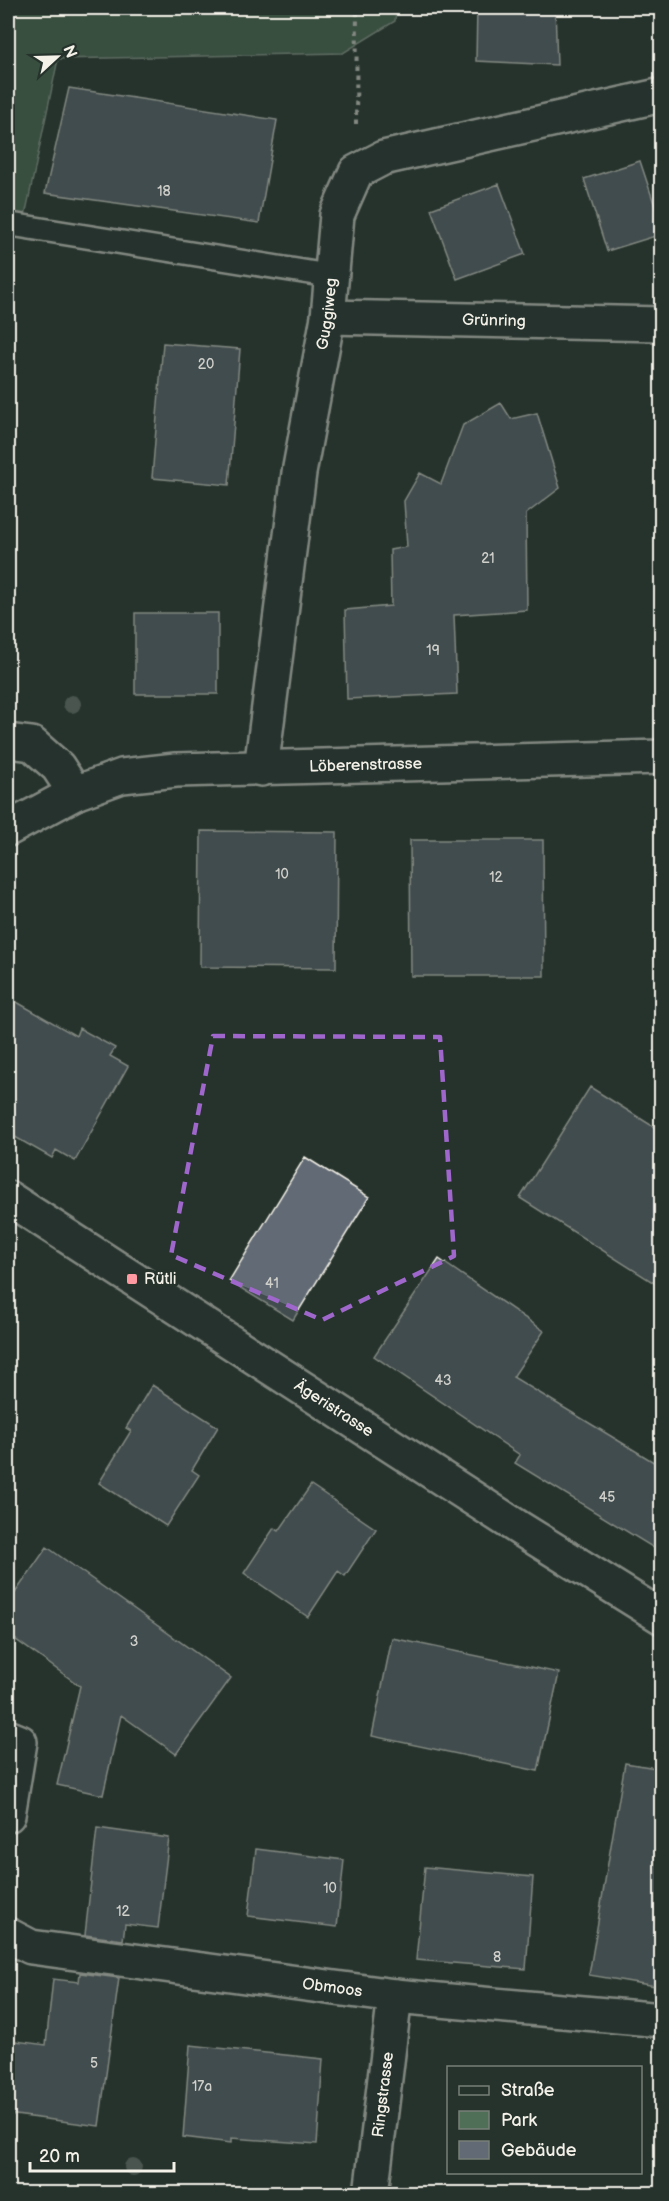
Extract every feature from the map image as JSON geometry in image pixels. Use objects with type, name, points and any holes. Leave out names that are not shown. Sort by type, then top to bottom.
[{"type":"street","points":[[356,172],[383,158],[662,95]]},
{"type":"street","name":"Guggiweg","points":[[261,769],[299,473],[328,318],[337,215],[356,172]]},
{"type":"street","name":"Grünring","points":[[328,318],[662,324]]},
{"type":"street","points":[[8,741],[32,744],[58,767],[75,793]]},
{"type":"street","name":"Löberenstrasse","points":[[8,829],[75,793],[122,776],[176,770],[662,757]]},
{"type":"street","name":"Ägeristrasse","points":[[8,1198],[509,1522],[662,1617]]},
{"type":"street","points":[[8,1737],[20,1742],[8,1815]]},
{"type":"street","name":"Obmoos","points":[[8,1935],[31,1947],[395,1996],[662,2020]]},
{"type":"street","name":"Ringstrasse","points":[[371,2193],[395,1996]]},
{"type":"lane","points":[[8,224],[331,276]]},
{"type":"path","points":[[356,172],[357,8]]},
{"type":"highlighted area","points":[[213,1036],[440,1037],[454,1256],[322,1320],[171,1255]]},
{"type":"green space","points":[[8,8],[396,8],[395,21],[343,53],[58,59],[24,221],[8,219]]},
{"type":"building","points":[[477,8],[555,8],[557,65],[476,61]]},
{"type":"building","points":[[69,88],[277,120],[259,223],[45,193]]},
{"type":"building","points":[[640,161],[662,227],[662,234],[607,251],[584,179]]},
{"type":"building","points":[[499,184],[525,254],[457,279],[431,209]]},
{"type":"building","points":[[163,343],[240,349],[229,485],[152,478]]},
{"type":"building","points":[[501,403],[511,419],[537,413],[560,488],[526,514],[527,610],[454,615],[457,694],[347,699],[345,610],[391,606],[390,550],[407,547],[404,501],[420,473],[441,484],[463,425]]},
{"type":"building","points":[[135,613],[218,613],[218,694],[135,694]]},
{"type":"building","points":[[201,831],[337,832],[336,968],[200,967]]},
{"type":"building","points":[[410,840],[543,840],[544,976],[411,976]]},
{"type":"building","points":[[8,997],[76,1036],[79,1028],[115,1048],[110,1056],[128,1066],[75,1161],[56,1150],[52,1158],[8,1133]]},
{"type":"building","points":[[590,1087],[662,1132],[662,1288],[520,1198]]},
{"type":"building","points":[[305,1157],[369,1197],[293,1320],[229,1281]]},
{"type":"building","points":[[439,1259],[544,1331],[513,1377],[662,1467],[662,1553],[515,1463],[520,1455],[374,1356]]},
{"type":"building","points":[[152,1385],[218,1427],[192,1470],[199,1475],[166,1526],[99,1483],[131,1431],[126,1428]]},
{"type":"building","points":[[311,1485],[376,1529],[345,1576],[338,1571],[308,1617],[244,1573],[274,1528],[279,1531]]},
{"type":"building","points":[[47,1547],[231,1678],[176,1754],[121,1715],[103,1795],[57,1785],[80,1686],[8,1634],[8,1603]]},
{"type":"building","points":[[392,1638],[559,1673],[538,1771],[372,1736]]},
{"type":"building","points":[[625,1763],[662,1769],[662,1987],[589,1975]]},
{"type":"building","points":[[97,1828],[169,1838],[158,1928],[125,1924],[123,1940],[85,1935]]},
{"type":"building","points":[[256,1849],[344,1860],[337,1927],[248,1916]]},
{"type":"building","points":[[425,1867],[533,1877],[526,1969],[416,1960]]},
{"type":"building","points":[[80,1973],[119,1978],[99,2126],[8,2114],[8,2040],[46,2045],[53,1979],[79,1982]]},
{"type":"building","points":[[190,2045],[323,2059],[317,2144],[231,2138],[231,2143],[183,2137]]},
{"type":"place","name":"Rütli","points":[[132,1279]]}]
